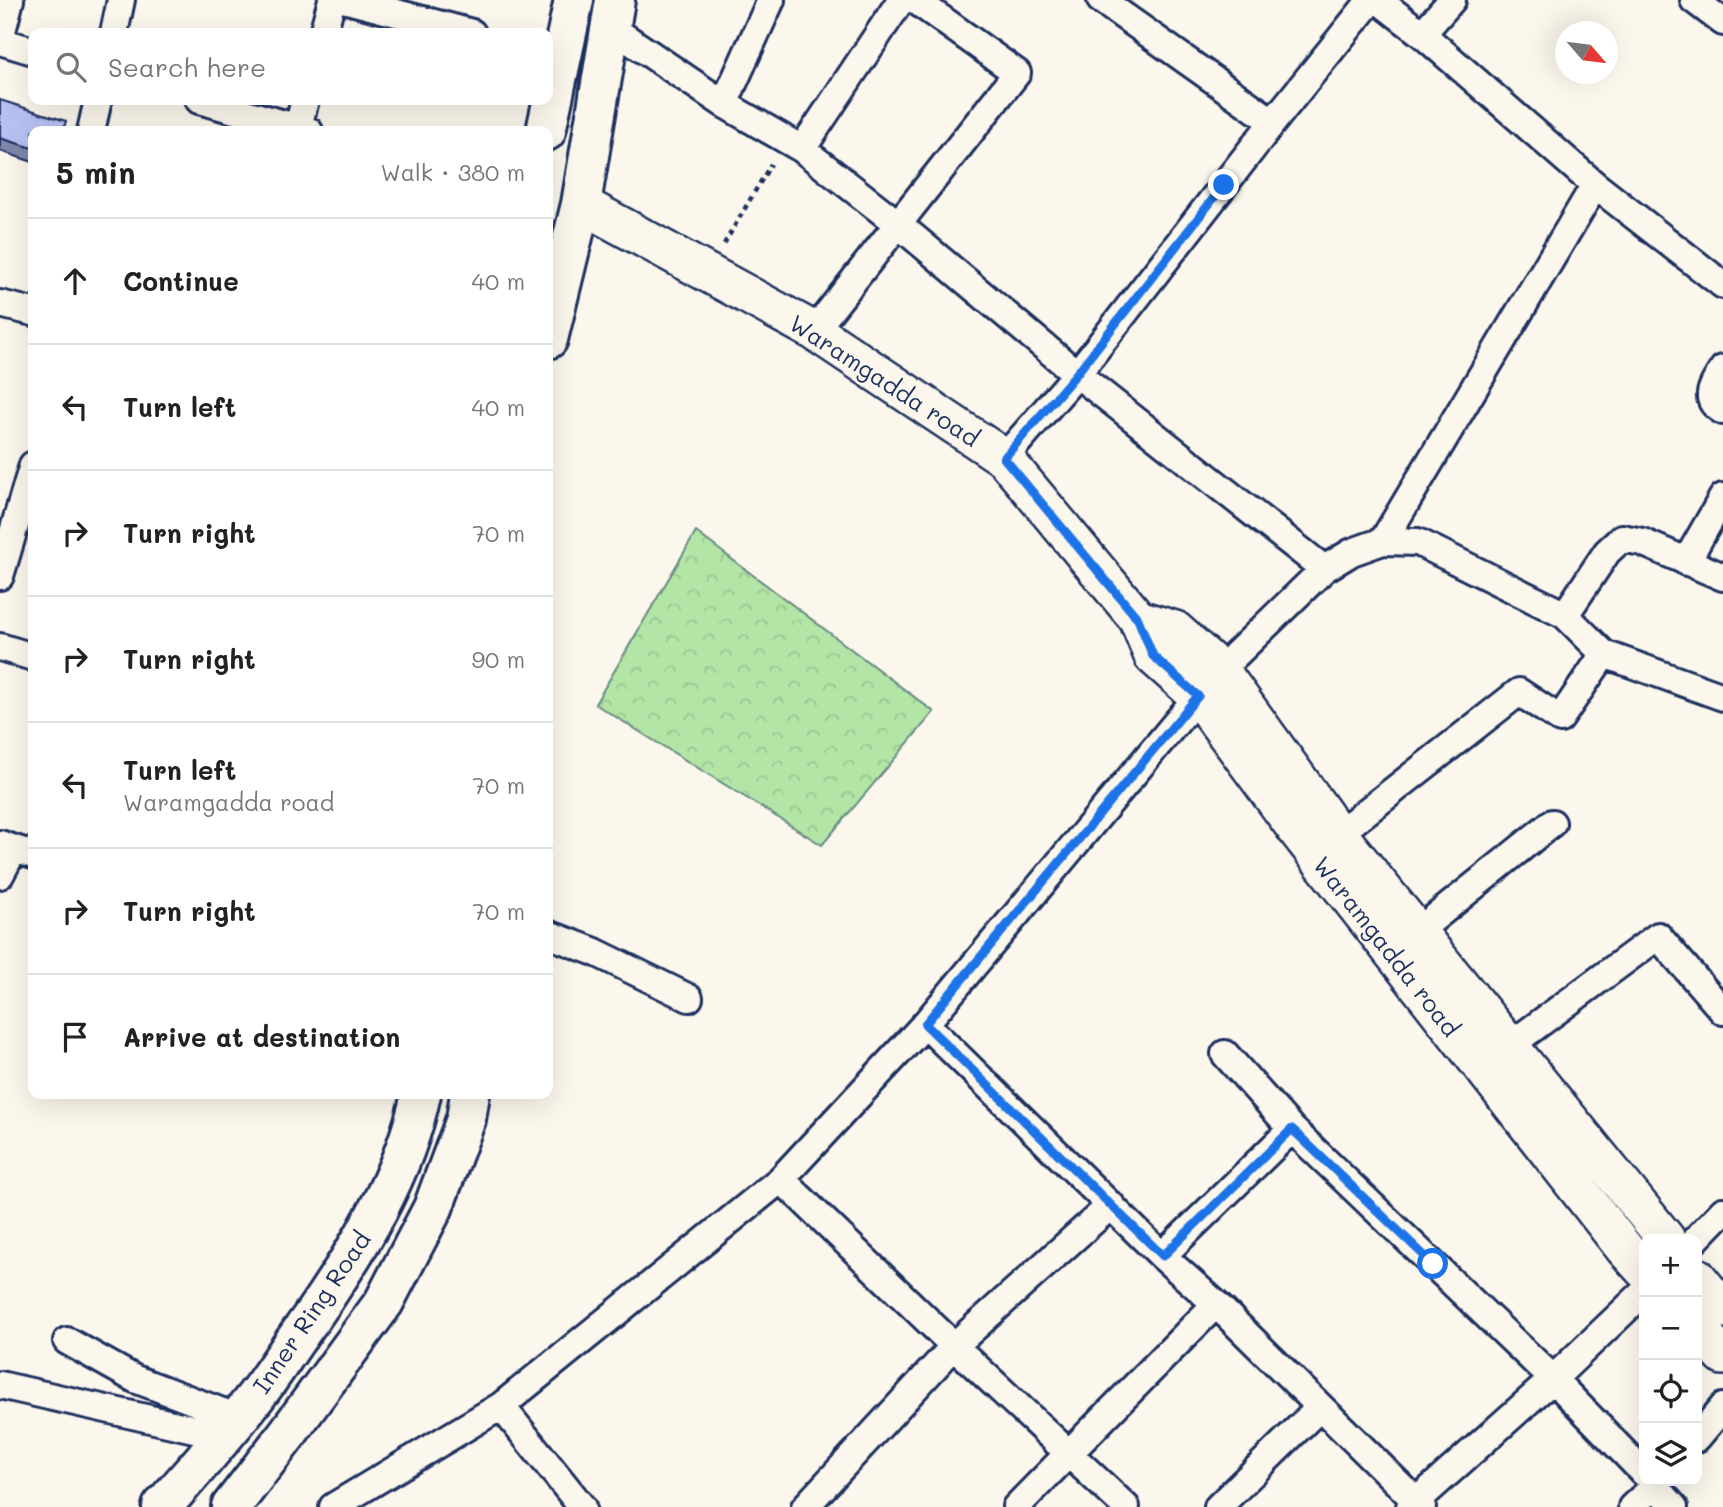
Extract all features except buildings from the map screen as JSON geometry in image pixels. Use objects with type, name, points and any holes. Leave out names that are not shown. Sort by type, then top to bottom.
[{"type":"highway","points":[[555,56],[573,0]]},
{"type":"highway","points":[[553,319],[581,204],[612,13]]},
{"type":"highway","points":[[547,126],[549,105]]},
{"type":"highway","name":"Inner Ring Road","points":[[162,1507],[261,1389],[347,1266],[394,1178],[420,1099]]},
{"type":"highway","name":"Inner Ring Road","points":[[231,1507],[384,1302],[433,1208],[466,1119],[469,1099]]},
{"type":"street","points":[[10,0],[0,40],[28,49]]},
{"type":"street","points":[[115,28],[121,0]]},
{"type":"street","points":[[324,28],[332,0]]},
{"type":"street","points":[[347,0],[452,28]]},
{"type":"street","points":[[724,104],[771,0]]},
{"type":"street","points":[[794,144],[901,0]]},
{"type":"street","points":[[814,331],[1017,73],[915,0]]},
{"type":"street","points":[[1101,0],[1273,122]]},
{"type":"street","points":[[1004,458],[1077,373],[1371,0]]},
{"type":"street","points":[[1378,0],[1422,34],[1595,185],[1723,285]]},
{"type":"street","points":[[1422,34],[1452,0]]},
{"type":"street","points":[[1694,0],[1723,22]]},
{"type":"street","points":[[612,13],[724,104],[794,144],[898,224],[1077,373],[1324,569]]},
{"type":"street","points":[[92,126],[97,105]]},
{"type":"street","points":[[217,105],[288,126]]},
{"type":"street","points":[[302,126],[305,105]]},
{"type":"street","points":[[1383,541],[1595,185]]},
{"type":"street","name":"Waramgadda road","points":[[581,204],[814,331],[1004,458],[1138,619],[1175,630],[1299,833],[1639,1264]]},
{"type":"street","points":[[0,304],[28,311]]},
{"type":"street","points":[[1723,369],[1710,395],[1712,401],[1723,411]]},
{"type":"street","points":[[0,576],[28,482]]},
{"type":"street","points":[[1686,562],[1723,497]]},
{"type":"street","points":[[1565,615],[1607,552],[1622,538],[1642,542],[1723,577]]},
{"type":"street","points":[[333,1507],[501,1406],[781,1179],[925,1024],[1209,683],[1324,569],[1352,552],[1383,541],[1418,542],[1565,615],[1604,654],[1723,697]]},
{"type":"street","points":[[0,647],[28,655]]},
{"type":"street","points":[[1338,834],[1519,692],[1560,719],[1604,654]]},
{"type":"street","name":"Waramgadda road","points":[[1209,683],[1338,834],[1663,1234]]},
{"type":"street","points":[[1417,932],[1552,822]]},
{"type":"street","points":[[0,876],[16,849]]},
{"type":"street","points":[[553,936],[595,952],[689,998]]},
{"type":"street","points":[[1509,1046],[1658,936],[1723,1011]]},
{"type":"street","points":[[925,1024],[1163,1256],[1216,1304],[1416,1505],[1639,1297]]},
{"type":"street","points":[[1225,1054],[1292,1129],[1553,1379],[1639,1466]]},
{"type":"street","points":[[1163,1256],[1292,1129]]},
{"type":"street","points":[[781,1179],[1126,1507]]},
{"type":"street","points":[[805,1507],[954,1346],[1111,1205]]},
{"type":"street","points":[[1701,1234],[1723,1211]]},
{"type":"street","points":[[1702,1283],[1723,1309]]},
{"type":"street","points":[[1016,1507],[1216,1304]]},
{"type":"street","points":[[1702,1333],[1723,1356]]},
{"type":"street","points":[[66,1341],[231,1427]]},
{"type":"street","points":[[0,1385],[231,1427]]},
{"type":"street","points":[[501,1406],[582,1507]]},
{"type":"street","points":[[1218,1507],[1320,1407]]},
{"type":"street","points":[[1702,1432],[1723,1407]]},
{"type":"street","points":[[1632,1507],[1648,1486]]},
{"type":"street","points":[[1658,1486],[1674,1507]]},
{"type":"path","points":[[707,272],[794,144]]},
{"type":"green space","points":[[696,532],[934,712],[822,845],[595,704]]},
{"type":"route","points":[[1224,185],[1077,373],[1004,458],[1138,619],[1153,656],[1198,696],[925,1024],[1163,1256],[1292,1129],[1433,1264]]}]
